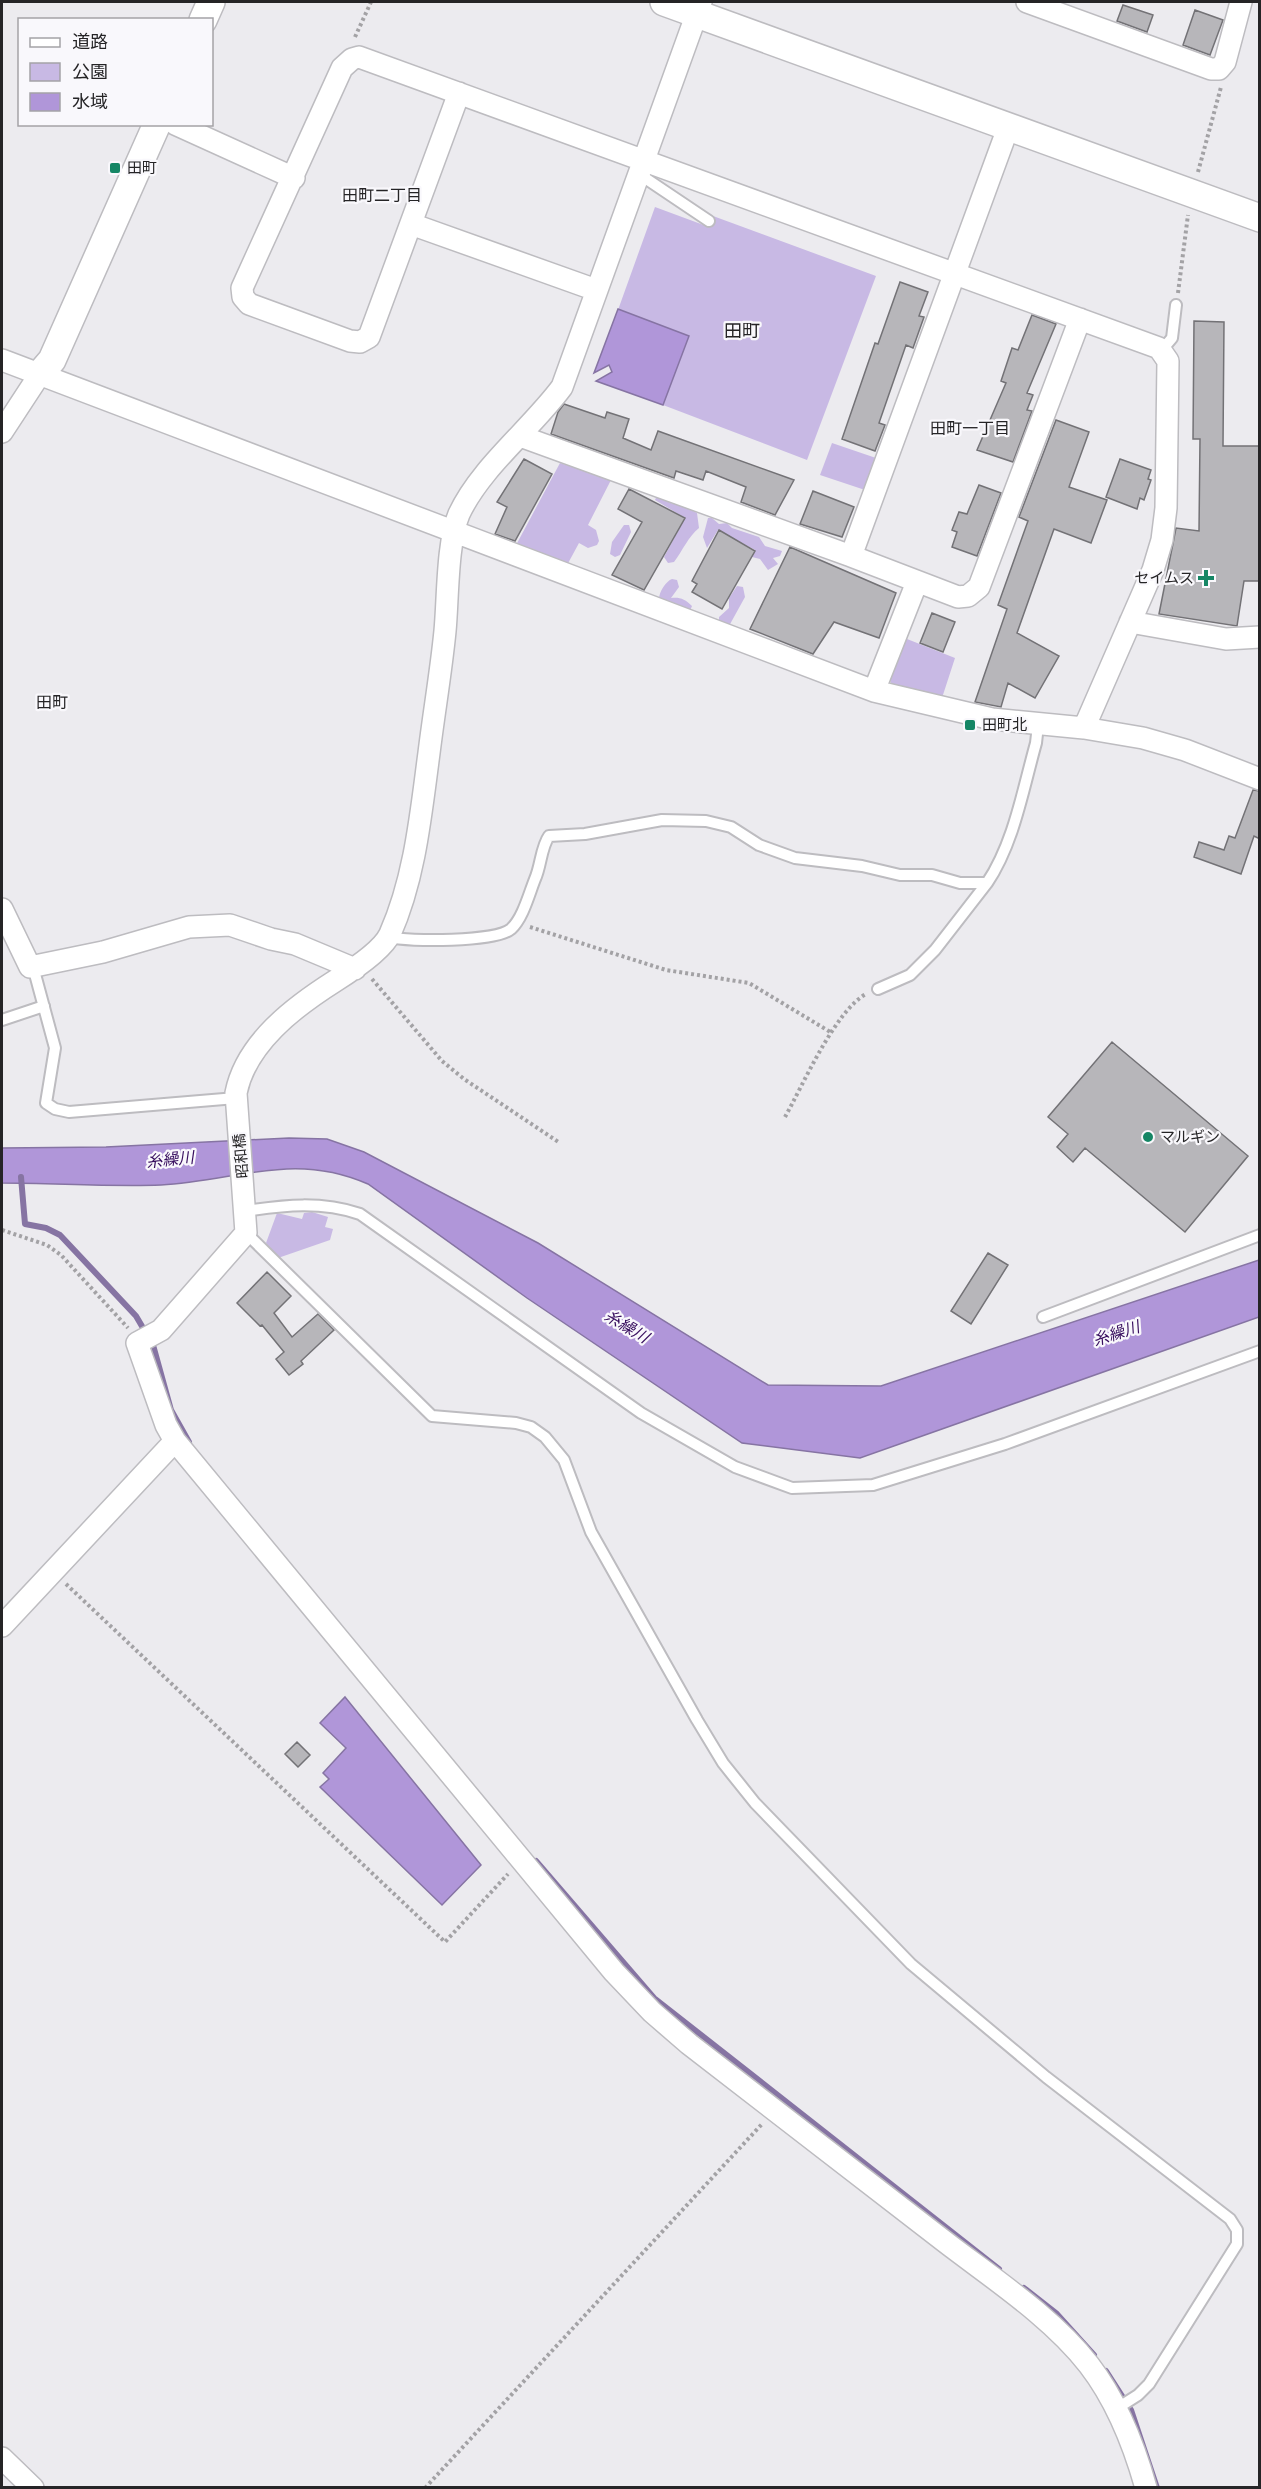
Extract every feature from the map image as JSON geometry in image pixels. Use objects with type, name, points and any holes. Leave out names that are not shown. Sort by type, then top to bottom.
[{"type":"street","points":[[204,18],[211,2]]},
{"type":"street","points":[[664,2],[699,7],[1008,128],[1260,218]]},
{"type":"street","points":[[1027,2],[1211,69],[1219,69],[1225,62],[1241,2]]},
{"type":"street","points":[[389,937],[404,896],[420,824],[454,533],[459,514],[477,487],[546,409],[562,387],[699,7]]},
{"type":"street","points":[[459,93],[369,336],[360,342],[350,341],[249,304],[243,297],[242,288],[294,178],[342,68],[352,59],[359,57],[459,93],[641,167],[953,273],[1161,351],[1168,361],[1165,518],[1162,540],[1153,570],[1084,728]]},
{"type":"street","points":[[2,432],[40,374],[52,360],[155,126]]},
{"type":"street","points":[[179,126],[294,178]]},
{"type":"street","points":[[851,556],[1008,128]]},
{"type":"street","points":[[411,224],[596,290]]},
{"type":"street","points":[[520,436],[958,597],[968,596],[979,587],[1080,319]]},
{"type":"street","points":[[2,360],[874,691],[943,709],[1038,725],[1084,728],[1154,741],[1260,779]]},
{"type":"street","points":[[874,691],[917,582]]},
{"type":"street","points":[[1130,622],[1226,639],[1260,637]]},
{"type":"street","points":[[2,909],[30,967],[104,952],[189,927],[230,925],[271,939],[295,944],[357,967]]},
{"type":"street","name":"昭和橋","points":[[246,1233],[237,1104],[239,1075],[261,1041],[296,1010],[357,967],[389,937]]},
{"type":"street","points":[[246,1233],[147,1339],[166,1425],[174,1441],[520,1861],[614,1972],[652,2012],[689,2044],[1049,2323],[1089,2364],[1123,2404],[1146,2487]]},
{"type":"street","points":[[2,1626],[174,1441]]},
{"type":"street","points":[[2,2458],[33,2487]]},
{"type":"lane","points":[[641,167],[709,221]]},
{"type":"lane","points":[[1161,351],[1172,338],[1177,301]]},
{"type":"lane","points":[[878,989],[910,975],[934,950],[997,867],[1005,849],[1036,743],[1038,725]]},
{"type":"lane","points":[[389,937],[403,940],[493,937],[512,928],[517,922],[541,866],[549,836],[585,834],[662,820],[706,821],[731,827],[759,846],[795,858],[862,866],[900,875],[932,875],[960,883],[987,883]]},
{"type":"lane","points":[[30,967],[44,1006],[55,1048],[46,1103],[55,1109],[69,1112],[237,1104]]},
{"type":"lane","points":[[2,1020],[44,1006]]},
{"type":"lane","points":[[245,1207],[289,1204],[321,1205],[360,1214],[641,1413],[735,1467],[792,1488],[873,1485],[1005,1444],[1260,1351]]},
{"type":"lane","points":[[246,1233],[432,1416],[516,1422],[531,1427],[545,1437],[564,1460],[591,1532],[697,1720],[723,1763],[755,1803],[911,1964],[1046,2077],[1230,2219],[1237,2230],[1237,2244],[1149,2384],[1123,2404]]},
{"type":"lane","points":[[1043,1317],[1260,1235]]},
{"type":"path","points":[[352,59],[353,42],[371,2]]},
{"type":"path","points":[[1177,301],[1192,194],[1222,81],[1219,69]]},
{"type":"path","points":[[517,922],[548,935],[666,970],[749,983],[832,1033]]},
{"type":"path","points":[[357,967],[442,1061],[464,1079],[560,1143]]},
{"type":"path","points":[[785,1117],[850,1005],[878,989]]},
{"type":"path","points":[[2,1230],[47,1245],[61,1255],[115,1311],[147,1339]]},
{"type":"path","points":[[53,1571],[445,1942],[520,1861]]},
{"type":"path","points":[[425,2487],[775,2111]]},
{"type":"green space","points":[[655,207],[709,227],[713,216],[876,276],[807,460],[663,405],[689,336],[618,310]]},
{"type":"green space","points":[[832,443],[876,458],[865,490],[820,475]]},
{"type":"green space","points":[[560,463],[611,480],[588,525],[596,530],[599,541],[597,545],[588,548],[579,543],[566,567],[515,547]]},
{"type":"green space","points":[[658,493],[667,495],[672,504],[676,502],[697,513],[699,528],[674,562],[668,563],[664,557],[685,518],[655,500]]},
{"type":"green space","points":[[708,518],[712,518],[719,524],[727,523],[732,528],[759,537],[765,546],[782,551],[780,556],[773,558],[778,564],[768,570],[760,559],[752,557],[755,550],[718,530],[707,548],[703,537]]},
{"type":"green space","points":[[624,525],[629,525],[631,532],[620,555],[615,557],[610,554],[612,542]]},
{"type":"green space","points":[[672,579],[677,580],[679,587],[671,598],[682,599],[692,606],[689,613],[659,601],[663,588]]},
{"type":"green space","points":[[737,586],[743,587],[745,597],[729,626],[719,623],[719,617],[729,608],[729,598]]},
{"type":"green space","points":[[902,637],[955,658],[941,701],[894,688],[887,675]]},
{"type":"green space","points":[[312,1212],[328,1217],[325,1227],[333,1229],[330,1240],[278,1258],[266,1243],[277,1213],[302,1219],[304,1213]]},
{"type":"water","points":[[618,309],[689,336],[663,405],[596,381],[612,372],[609,365],[594,373]]},
{"type":"water","name":"糸繰川","points":[[289,1138],[327,1139],[364,1152],[538,1243],[768,1385],[881,1386],[1259,1260],[1259,1317],[860,1458],[742,1443],[527,1298],[368,1184],[341,1174],[290,1169],[161,1185],[2,1183],[2,1148],[106,1147]]},
{"type":"water","points":[[345,1697],[481,1865],[442,1905],[320,1787],[329,1779],[323,1773],[346,1748],[320,1723]]},
{"type":"building","points":[[1123,5],[1153,15],[1147,32],[1117,21]]},
{"type":"building","points":[[1195,10],[1223,20],[1210,55],[1183,45]]},
{"type":"building","points":[[900,282],[928,292],[919,316],[924,317],[913,348],[906,345],[879,423],[885,425],[875,451],[842,439],[875,343],[878,344]]},
{"type":"building","points":[[1032,315],[1056,324],[1027,393],[1033,395],[1027,410],[1032,411],[1013,462],[977,450],[1006,383],[1001,381],[1012,348],[1018,350]]},
{"type":"building","points":[[1194,321],[1224,322],[1223,446],[1260,446],[1260,581],[1244,581],[1237,626],[1159,614],[1176,528],[1199,531],[1200,439],[1193,439]]},
{"type":"building","points":[[564,404],[605,418],[607,412],[629,419],[623,438],[651,450],[658,431],[794,480],[775,515],[741,502],[746,487],[706,471],[703,480],[676,471],[674,478],[551,434],[558,412]]},
{"type":"building","points":[[1056,420],[1089,432],[1069,487],[1107,500],[1091,543],[1054,529],[1017,633],[1059,656],[1035,698],[1008,683],[1001,707],[975,702],[1007,609],[998,605],[1028,521],[1019,517]]},
{"type":"building","points":[[524,459],[552,474],[515,541],[495,534],[507,507],[497,502]]},
{"type":"building","points":[[1120,459],[1151,470],[1148,479],[1151,480],[1144,500],[1140,498],[1137,509],[1106,497]]},
{"type":"building","points":[[979,485],[1001,493],[977,556],[952,547],[957,532],[952,530],[959,512],[967,514]]},
{"type":"building","points":[[629,489],[685,518],[644,590],[612,575],[642,522],[618,509]]},
{"type":"building","points":[[813,491],[854,507],[842,537],[800,524]]},
{"type":"building","points":[[719,530],[755,551],[722,609],[692,592],[697,584],[692,581]]},
{"type":"building","points":[[790,547],[896,593],[879,638],[834,622],[813,654],[750,629]]},
{"type":"building","points":[[932,613],[955,622],[943,652],[920,643]]},
{"type":"building","points":[[1253,790],[1260,791],[1260,839],[1254,836],[1241,874],[1194,857],[1199,842],[1224,850],[1229,836],[1235,838]]},
{"type":"building","name":"マルギン","points":[[1112,1042],[1248,1156],[1185,1232],[1085,1148],[1073,1162],[1057,1147],[1068,1134],[1048,1117]]},
{"type":"building","points":[[988,1253],[1008,1265],[971,1324],[951,1311]]},
{"type":"building","points":[[267,1272],[291,1296],[274,1313],[292,1337],[318,1314],[334,1330],[301,1361],[303,1364],[289,1375],[276,1359],[284,1352],[262,1325],[260,1326],[237,1303]]},
{"type":"building","points":[[297,1742],[310,1755],[298,1767],[285,1754]]},
{"type":"waterway","points":[[21,1177],[25,1224],[46,1228],[60,1235],[136,1316],[153,1345],[171,1410],[189,1442]]},
{"type":"waterway","points":[[536,1861],[654,1998],[999,2269]]},
{"type":"waterway","points":[[1024,2288],[1056,2313],[1094,2355]]},
{"type":"waterway","points":[[1106,2371],[1131,2410],[1157,2488]]},
{"type":"place","name":"田町","points":[[115,168]]},
{"type":"place","name":"セイムス","points":[[1206,578]]},
{"type":"place","name":"田町北","points":[[970,725]]},
{"type":"place","name":"マルギン","points":[[1148,1137]]},
{"type":"district","name":"田町二丁目","points":[[382,195]]},
{"type":"district","name":"田町","points":[[742,331]]},
{"type":"district","name":"田町一丁目","points":[[970,428]]},
{"type":"district","name":"田町","points":[[52,702]]}]
